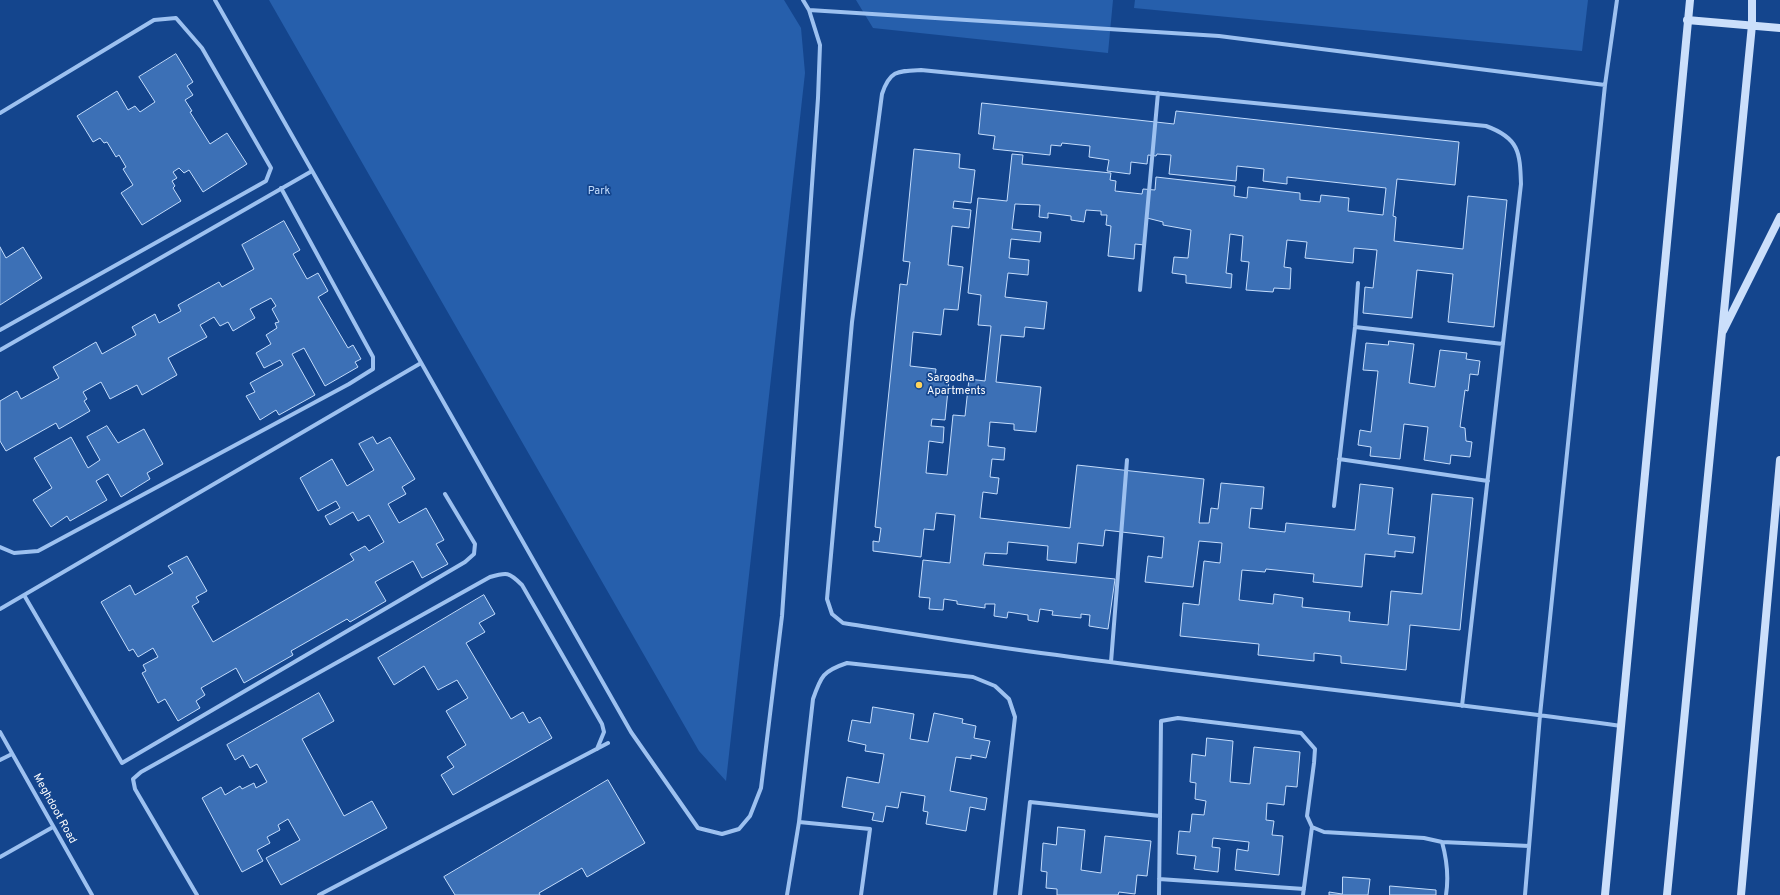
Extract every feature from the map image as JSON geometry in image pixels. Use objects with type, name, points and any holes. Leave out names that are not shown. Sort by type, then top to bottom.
[{"type":"main road","points":[[1605,895],[1690,0]]},
{"type":"main road","points":[[1666,895],[1752,25],[1752,0]]},
{"type":"main road","points":[[1688,20],[1780,28]]},
{"type":"main road","points":[[1721,335],[1780,217]]},
{"type":"main road","points":[[1741,895],[1780,460]]},
{"type":"street","points":[[215,0],[636,738],[698,828],[722,834],[739,829],[750,816],[761,788],[782,616],[818,98],[820,45],[809,10],[803,0]]},
{"type":"street","points":[[1525,895],[1540,715],[1605,84],[1617,0]]},
{"type":"street","points":[[809,10],[1219,36],[1605,84]]},
{"type":"street","points":[[0,114],[154,20],[176,18],[202,48],[271,168],[266,181],[0,330]]},
{"type":"street","points":[[1462,706],[1521,184],[1520,158],[1514,145],[1502,132],[1486,126],[921,70],[900,71],[887,80],[882,94],[852,322],[827,599],[832,614],[843,623],[1111,662],[1621,726]]},
{"type":"street","points":[[1140,290],[1158,93]]},
{"type":"street","points":[[0,350],[312,171]]},
{"type":"street","points":[[0,547],[14,553],[38,551],[349,384],[373,369],[373,357],[281,188]]},
{"type":"street","points":[[1334,506],[1355,327],[1358,283]]},
{"type":"street","points":[[1355,327],[1503,344]]},
{"type":"street","points":[[0,609],[421,363]]},
{"type":"street","points":[[1339,459],[1488,481]]},
{"type":"street","points":[[1111,662],[1128,460]]},
{"type":"street","points":[[24,595],[122,763],[465,562],[474,554],[475,544],[445,494]]},
{"type":"street","points":[[197,895],[135,789],[133,779],[141,772],[490,577],[504,572],[514,576],[522,584],[602,724],[604,732],[597,749]]},
{"type":"street","points":[[787,895],[799,822],[813,699],[819,682],[830,669],[847,663],[973,677],[995,686],[1009,700],[1015,717],[995,895]]},
{"type":"street","points":[[1159,895],[1161,721],[1178,718],[1301,733],[1315,749],[1307,816],[1312,827],[1303,895]]},
{"type":"street","name":"Meghdoot Road","points":[[0,732],[92,895]]},
{"type":"street","points":[[319,895],[608,743]]},
{"type":"street","points":[[0,760],[12,754]]},
{"type":"street","points":[[1020,895],[1030,802],[1160,816]]},
{"type":"street","points":[[799,822],[870,829],[861,895]]},
{"type":"street","points":[[0,857],[53,827]]},
{"type":"street","points":[[1312,827],[1324,832],[1424,838],[1442,842],[1529,846]]},
{"type":"street","points":[[1442,842],[1446,858],[1448,879],[1446,895]]},
{"type":"street","points":[[1159,879],[1304,889]]},
{"type":"green space","name":"Park","points":[[269,0],[784,0],[801,28],[805,73],[726,781],[699,751]]},
{"type":"green space","points":[[856,0],[1113,0],[1108,53],[873,28]]},
{"type":"green space","points":[[1135,0],[1588,0],[1582,51],[1134,8]]},
{"type":"building","points":[[176,54],[193,82],[187,86],[193,95],[185,100],[192,111],[190,112],[210,144],[227,133],[247,164],[203,192],[189,170],[184,173],[179,168],[173,172],[177,178],[172,181],[175,186],[173,188],[181,201],[142,225],[121,193],[133,185],[123,169],[126,167],[119,155],[116,157],[107,142],[104,143],[100,138],[93,142],[77,116],[117,91],[128,110],[135,106],[140,112],[155,102],[139,77]]},
{"type":"building","name":"Sargodha Apartments","points":[[982,103],[1174,124],[1176,111],[1459,142],[1455,185],[1397,179],[1393,216],[1396,217],[1394,241],[1463,249],[1468,196],[1507,200],[1494,327],[1448,322],[1453,274],[1417,270],[1412,318],[1363,313],[1365,287],[1373,288],[1377,250],[1354,248],[1353,263],[1305,258],[1307,242],[1287,240],[1284,267],[1291,268],[1290,289],[1274,288],[1273,292],[1246,290],[1249,262],[1241,261],[1243,236],[1230,234],[1226,273],[1232,274],[1231,288],[1186,283],[1186,275],[1172,273],[1174,257],[1188,258],[1191,230],[1163,225],[1163,222],[1147,218],[1144,245],[1135,244],[1134,259],[1108,256],[1111,226],[1106,225],[1107,215],[1101,215],[1101,211],[1086,210],[1084,222],[1071,220],[1071,216],[1048,213],[1048,218],[1039,217],[1040,205],[1015,204],[1012,229],[1041,232],[1040,242],[1011,239],[1009,258],[1029,260],[1028,275],[1008,273],[1005,297],[1047,302],[1044,329],[1025,327],[1024,337],[1001,335],[996,382],[1041,387],[1036,432],[1014,430],[1014,424],[990,422],[988,446],[1005,448],[1004,460],[992,459],[990,477],[999,478],[997,494],[983,492],[980,518],[1070,528],[1077,465],[1204,479],[1199,523],[1209,523],[1211,508],[1218,509],[1221,483],[1264,487],[1262,509],[1251,508],[1249,528],[1285,532],[1286,523],[1355,530],[1360,484],[1393,488],[1388,534],[1415,537],[1413,553],[1395,551],[1395,557],[1365,554],[1362,587],[1313,582],[1314,574],[1266,569],[1265,572],[1242,570],[1239,600],[1273,604],[1274,594],[1303,598],[1302,607],[1350,612],[1349,621],[1388,625],[1391,591],[1422,594],[1432,494],[1473,498],[1460,630],[1410,625],[1406,670],[1341,663],[1341,656],[1314,653],[1314,661],[1258,655],[1259,644],[1180,636],[1183,603],[1199,605],[1204,561],[1220,563],[1222,543],[1199,541],[1193,587],[1145,582],[1148,556],[1162,558],[1164,537],[1105,530],[1103,546],[1078,543],[1076,563],[1047,560],[1048,546],[1008,542],[1007,554],[985,553],[983,565],[1115,579],[1108,629],[1089,626],[1090,615],[1081,614],[1081,618],[1052,615],[1053,611],[1040,609],[1038,622],[1028,620],[1028,615],[1008,612],[1007,618],[994,616],[995,604],[985,604],[985,608],[957,604],[957,601],[944,599],[943,610],[929,609],[930,598],[919,597],[923,560],[950,563],[955,515],[936,513],[934,530],[924,529],[921,557],[873,551],[873,541],[879,542],[881,528],[875,527],[900,284],[907,285],[910,262],[903,261],[914,149],[960,154],[959,168],[975,170],[971,203],[954,201],[953,208],[971,210],[969,228],[952,226],[948,265],[963,267],[958,310],[944,309],[941,335],[913,332],[910,366],[936,369],[935,378],[949,380],[945,420],[932,419],[931,426],[944,427],[943,443],[929,441],[926,473],[947,475],[953,415],[965,416],[969,379],[985,381],[991,326],[978,325],[981,295],[968,293],[978,198],[1007,201],[1012,154],[1023,155],[1022,164],[1111,173],[1110,180],[1116,181],[1115,191],[1142,194],[1143,189],[1155,190],[1156,177],[1235,186],[1234,196],[1247,198],[1248,187],[1300,193],[1300,200],[1320,202],[1321,195],[1349,198],[1348,211],[1383,215],[1386,188],[1287,177],[1287,184],[1263,181],[1264,169],[1237,166],[1236,181],[1169,174],[1171,155],[1157,154],[1156,156],[1148,155],[1147,164],[1131,162],[1130,174],[1107,171],[1109,160],[1089,157],[1090,146],[1062,143],[1061,146],[1051,145],[1050,155],[993,149],[995,136],[979,134]]},
{"type":"building","points":[[284,221],[300,250],[293,254],[307,279],[318,273],[328,291],[318,297],[348,348],[353,345],[361,359],[355,362],[358,367],[325,386],[304,348],[292,354],[315,395],[279,415],[276,410],[260,420],[246,396],[255,392],[250,383],[283,365],[280,360],[264,368],[256,353],[271,344],[266,335],[277,328],[275,323],[279,322],[272,309],[276,306],[271,298],[250,309],[255,318],[233,331],[228,322],[220,326],[214,317],[200,325],[207,337],[168,358],[177,375],[142,395],[137,385],[110,399],[101,382],[83,392],[87,399],[84,401],[90,411],[59,429],[56,423],[6,451],[0,441],[0,401],[17,391],[21,399],[59,378],[53,367],[96,342],[102,354],[136,335],[132,327],[155,314],[159,323],[181,311],[178,305],[219,282],[222,287],[254,269],[242,245]]},
{"type":"building","points":[[0,247],[6,258],[23,247],[42,278],[0,305]]},
{"type":"building","points":[[1389,341],[1414,344],[1409,383],[1435,387],[1440,350],[1467,353],[1466,359],[1480,361],[1478,375],[1470,374],[1468,391],[1465,390],[1460,427],[1465,428],[1466,441],[1472,442],[1470,457],[1451,455],[1450,464],[1424,460],[1428,427],[1404,424],[1400,459],[1370,456],[1371,447],[1358,445],[1360,430],[1371,432],[1378,371],[1363,370],[1366,343],[1388,345]]},
{"type":"building","points":[[107,426],[118,443],[144,429],[163,464],[147,473],[150,479],[121,497],[108,474],[96,481],[107,500],[70,521],[67,516],[51,527],[33,500],[52,488],[34,458],[71,437],[88,468],[100,460],[87,437]]},
{"type":"building","points":[[373,437],[377,444],[390,437],[415,479],[402,487],[406,494],[388,504],[399,523],[426,508],[444,540],[436,544],[448,564],[422,578],[413,561],[375,582],[386,601],[350,622],[347,619],[291,651],[293,655],[244,683],[236,668],[201,688],[205,695],[196,701],[200,708],[178,721],[165,699],[158,703],[142,673],[146,671],[143,665],[158,657],[153,648],[138,657],[133,649],[129,651],[101,602],[130,585],[135,595],[173,573],[168,566],[187,556],[207,591],[196,597],[199,602],[192,606],[213,642],[354,560],[350,554],[365,546],[369,551],[384,542],[369,515],[358,521],[353,512],[330,525],[325,516],[340,508],[336,501],[318,511],[300,478],[332,459],[347,486],[374,470],[359,444]]},
{"type":"building","points":[[484,595],[495,614],[479,623],[485,632],[466,643],[511,719],[523,712],[529,723],[540,717],[552,738],[453,795],[441,775],[454,767],[447,757],[466,745],[446,711],[468,698],[457,680],[438,690],[424,666],[394,685],[378,658]]},
{"type":"building","points":[[319,693],[334,721],[302,739],[344,816],[372,801],[387,828],[281,885],[266,858],[300,840],[288,819],[278,825],[280,830],[267,837],[270,843],[257,850],[263,861],[242,872],[202,798],[221,787],[225,795],[240,786],[242,789],[254,783],[256,788],[267,782],[257,764],[250,768],[243,755],[235,760],[227,745]]},
{"type":"building","points":[[873,707],[914,714],[910,739],[928,742],[934,713],[963,719],[962,723],[976,726],[974,738],[990,741],[986,758],[971,755],[971,759],[956,757],[950,791],[987,798],[985,810],[970,807],[966,831],[926,824],[928,812],[923,811],[925,796],[901,792],[898,808],[886,806],[883,822],[872,820],[874,813],[842,807],[847,777],[879,783],[884,754],[865,751],[866,745],[848,741],[852,720],[870,723]]},
{"type":"building","points":[[1207,738],[1233,741],[1230,782],[1250,784],[1254,747],[1300,752],[1297,787],[1286,786],[1284,805],[1267,803],[1266,820],[1274,821],[1272,835],[1283,836],[1279,875],[1235,870],[1237,849],[1248,851],[1249,842],[1213,838],[1212,847],[1220,848],[1218,872],[1194,869],[1196,856],[1177,854],[1179,831],[1190,832],[1192,814],[1204,815],[1206,801],[1195,799],[1196,783],[1190,782],[1192,754],[1205,756]]},
{"type":"building","points":[[608,780],[645,843],[587,877],[582,868],[539,893],[540,895],[455,895],[444,877]]},
{"type":"building","points":[[1058,827],[1085,830],[1081,870],[1101,873],[1105,836],[1151,841],[1147,876],[1137,875],[1135,894],[1119,892],[1118,895],[1057,895],[1057,889],[1046,888],[1047,872],[1041,871],[1043,843],[1056,845]]},
{"type":"building","points":[[1343,877],[1370,879],[1368,895],[1329,895],[1329,892],[1342,894]]},
{"type":"building","points":[[1390,886],[1436,890],[1436,895],[1390,895]]},
{"type":"place","name":"Sargodha Apartments","points":[[919,385]]}]
